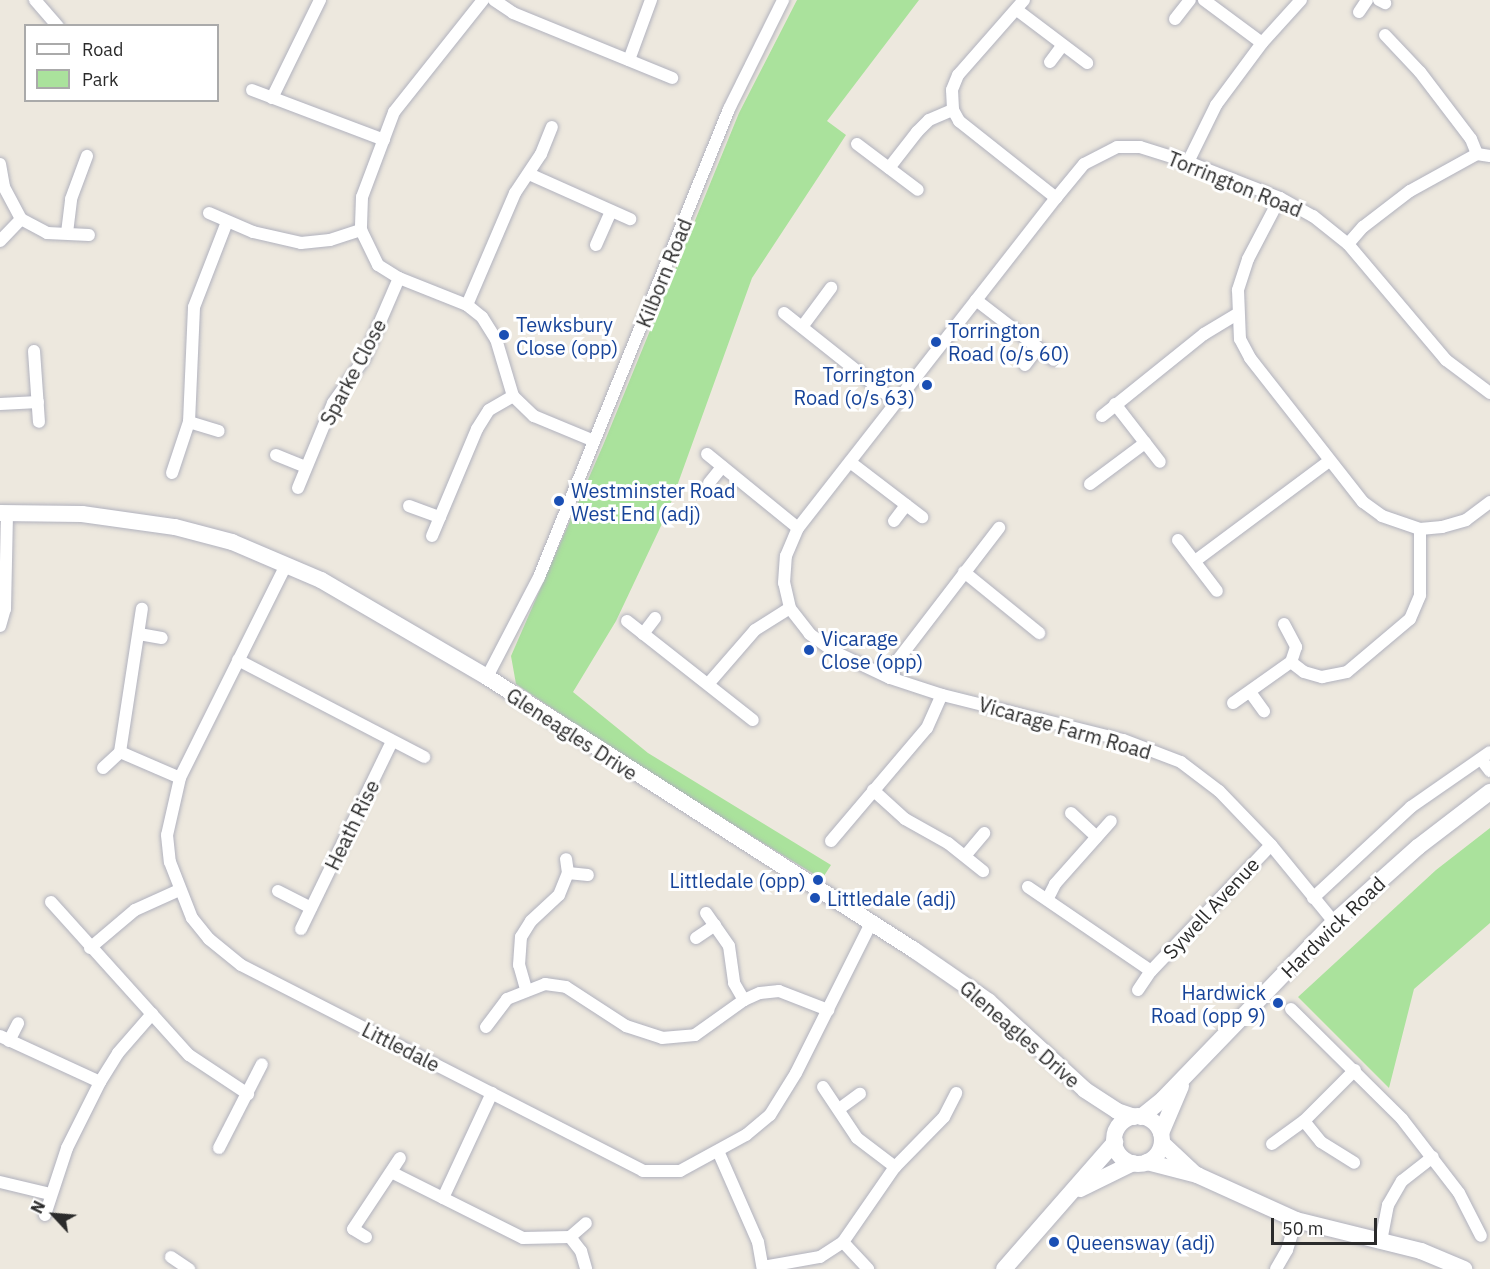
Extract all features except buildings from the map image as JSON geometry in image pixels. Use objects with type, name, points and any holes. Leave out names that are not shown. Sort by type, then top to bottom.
[{"type":"street","points":[[35,0],[56,24]]},
{"type":"street","points":[[272,98],[320,0]]},
{"type":"street","points":[[483,0],[399,105],[362,197],[360,230],[378,265],[399,278],[467,305],[482,317],[496,339],[513,396],[534,416],[594,441]]},
{"type":"street","points":[[494,0],[513,13],[672,78]]},
{"type":"street","points":[[629,60],[651,0]]},
{"type":"street","name":"Kilborn Road","points":[[487,677],[539,577],[729,109],[783,0]]},
{"type":"street","points":[[1175,19],[1190,0]]},
{"type":"street","points":[[1204,0],[1262,43]]},
{"type":"street","points":[[1188,162],[1216,105],[1262,43],[1301,0]]},
{"type":"street","points":[[1359,12],[1367,0]]},
{"type":"street","points":[[1056,198],[959,121],[953,110],[952,90],[958,75],[1021,5],[1063,45],[1087,63]]},
{"type":"street","points":[[1385,35],[1426,80],[1471,139],[1477,154]]},
{"type":"street","points":[[1050,62],[1063,45]]},
{"type":"street","points":[[252,90],[384,140]]},
{"type":"street","points":[[889,168],[916,132],[929,120],[953,110]]},
{"type":"street","points":[[467,305],[515,194],[530,174],[552,127]]},
{"type":"street","points":[[857,144],[918,190]]},
{"type":"street","name":"Torrington Road","points":[[896,402],[1084,164],[1117,147],[1140,147],[1188,162],[1280,198],[1313,216],[1348,244],[1446,360],[1490,393]]},
{"type":"street","points":[[1348,244],[1363,227],[1410,191],[1477,154],[1490,156]]},
{"type":"street","points":[[67,233],[71,199],[87,156]]},
{"type":"street","points":[[0,164],[4,187],[21,219],[47,233],[88,235]]},
{"type":"street","points":[[530,174],[630,219]]},
{"type":"street","points":[[1280,198],[1248,259],[1238,290],[1236,315],[1240,339],[1250,358],[1329,461],[1371,509],[1399,524],[1420,529],[1466,520],[1490,502]]},
{"type":"street","points":[[596,245],[611,212]]},
{"type":"street","points":[[209,213],[227,222],[301,243],[360,230]]},
{"type":"street","points":[[0,241],[21,219]]},
{"type":"street","points":[[172,473],[189,422],[194,307],[227,222]]},
{"type":"street","name":"Sparke Close","points":[[298,489],[333,403],[364,359],[399,278]]},
{"type":"street","points":[[802,327],[831,288]]},
{"type":"street","points":[[976,300],[1054,360]]},
{"type":"street","points":[[784,313],[896,402]]},
{"type":"street","points":[[1102,416],[1204,334],[1236,315]]},
{"type":"street","points":[[1025,365],[1038,348]]},
{"type":"street","points":[[34,351],[39,422]]},
{"type":"street","points":[[432,536],[477,429],[489,410],[513,396]]},
{"type":"street","points":[[0,404],[38,402]]},
{"type":"street","name":"Vicarage Farm Road","points":[[896,402],[798,528],[786,556],[784,583],[790,608],[810,634],[833,651],[890,678],[942,695],[1123,740],[1180,762],[1219,791],[1271,844],[1312,898],[1334,922]]},
{"type":"street","points":[[1115,404],[1160,462]]},
{"type":"street","points":[[189,422],[219,431]]},
{"type":"street","points":[[1090,484],[1145,443]]},
{"type":"street","points":[[706,454],[798,528]]},
{"type":"street","points":[[276,455],[306,467]]},
{"type":"street","points":[[1195,561],[1329,461]]},
{"type":"street","points":[[850,462],[922,517]]},
{"type":"street","points":[[709,483],[722,467]]},
{"type":"street","points":[[894,521],[906,505]]},
{"type":"street","points":[[409,506],[440,517]]},
{"type":"street","points":[[0,626],[4,513]]},
{"type":"street","name":"Gleneagles Drive","points":[[4,513],[78,514],[175,527],[232,542],[286,565],[362,603],[487,677],[871,923],[988,1001],[1085,1090],[1117,1111],[1137,1117]]},
{"type":"street","points":[[890,678],[897,660],[999,528]]},
{"type":"street","points":[[1291,662],[1304,672],[1332,677],[1347,672],[1410,619],[1420,596],[1420,529]]},
{"type":"street","points":[[1178,540],[1217,591]]},
{"type":"street","name":"Littledale","points":[[286,565],[180,778],[167,835],[170,862],[179,890],[192,918],[209,939],[241,965],[643,1171],[680,1171],[746,1135],[770,1115],[786,1093],[871,923]]},
{"type":"street","points":[[964,572],[1039,633]]},
{"type":"street","points":[[709,684],[755,630],[790,608]]},
{"type":"street","points":[[103,768],[120,753],[142,609]]},
{"type":"street","points":[[644,634],[656,618]]},
{"type":"street","points":[[627,621],[753,720]]},
{"type":"street","points":[[1233,704],[1291,662],[1296,647],[1284,624]]},
{"type":"street","points":[[139,634],[162,638]]},
{"type":"street","points":[[238,660],[424,757]]},
{"type":"street","points":[[1250,692],[1264,711]]},
{"type":"street","points":[[831,841],[927,728],[942,695]]},
{"type":"street","name":"Heath Rise","points":[[301,929],[392,742]]},
{"type":"street","points":[[120,753],[180,778]]},
{"type":"street","points":[[1312,898],[1411,807],[1485,755],[1490,771]]},
{"type":"street","points":[[873,790],[905,819],[965,856],[983,871]]},
{"type":"street","name":"Hardwick Road","points":[[1137,1117],[1186,1074],[1334,922],[1418,847],[1490,792]]},
{"type":"street","points":[[1071,813],[1097,837]]},
{"type":"street","points":[[1048,898],[1055,885],[1111,821]]},
{"type":"street","points":[[965,856],[984,833]]},
{"type":"street","name":"Sywell Avenue","points":[[1138,990],[1151,971],[1271,844]]},
{"type":"street","points":[[526,990],[519,965],[521,937],[531,921],[559,895],[568,873],[566,859]]},
{"type":"street","points":[[568,873],[588,875]]},
{"type":"street","name":"Sywell Avenue","points":[[1028,887],[1048,898],[1151,971]]},
{"type":"street","points":[[90,948],[135,910],[179,890]]},
{"type":"street","points":[[278,891],[311,908]]},
{"type":"street","points":[[51,902],[90,948],[189,1055],[248,1094]]},
{"type":"street","points":[[706,913],[729,946],[734,983],[744,1000]]},
{"type":"street","points":[[696,938],[715,925]]},
{"type":"street","points":[[486,1027],[507,999],[544,984],[566,987],[627,1026],[662,1038],[695,1035],[744,1000],[779,991],[828,1010]]},
{"type":"street","points":[[1291,1010],[1354,1070],[1433,1157],[1459,1193],[1481,1236]]},
{"type":"street","points":[[45,1215],[50,1194],[100,1082],[118,1053],[152,1014]]},
{"type":"street","points":[[18,1023],[5,1038],[100,1082]]},
{"type":"street","points":[[219,1148],[262,1064]]},
{"type":"street","points":[[1272,1144],[1304,1121],[1354,1070]]},
{"type":"street","name":"Hardwick Road","points":[[1161,1138],[1186,1074]]},
{"type":"street","points":[[823,1087],[856,1138],[895,1167]]},
{"type":"street","name":"Gleneagles Drive","points":[[1085,1090],[1115,1139]]},
{"type":"street","points":[[443,1198],[492,1093]]},
{"type":"street","points":[[718,1151],[758,1242],[763,1268],[820,1257],[843,1242],[895,1167],[944,1117],[956,1093]]},
{"type":"street","points":[[839,1109],[860,1094]]},
{"type":"street","points":[[1004,1269],[1074,1192],[1115,1139],[1122,1123],[1137,1117],[1153,1121],[1161,1138],[1197,1175]]},
{"type":"street","points":[[1304,1121],[1321,1142],[1354,1163]]},
{"type":"street","points":[[1074,1192],[1158,1153],[1161,1138]]},
{"type":"street","points":[[1115,1139],[1120,1155],[1140,1163],[1197,1175],[1296,1220],[1421,1251],[1464,1269]]},
{"type":"street","points":[[1381,1241],[1388,1205],[1397,1189],[1433,1157]]},
{"type":"street","points":[[366,1237],[353,1229],[393,1173],[400,1158]]},
{"type":"street","points":[[393,1173],[523,1238],[570,1237],[586,1223]]},
{"type":"street","points":[[0,1182],[50,1194]]},
{"type":"street","points":[[1276,1269],[1296,1220]]},
{"type":"street","points":[[570,1237],[581,1251],[586,1269]]},
{"type":"street","points":[[843,1242],[868,1269]]},
{"type":"green space","points":[[797,0],[919,0],[827,121],[846,135],[752,278],[668,511],[616,621],[573,692],[648,753],[831,865],[822,879],[638,766],[516,684],[511,656],[604,443],[739,113]]},
{"type":"green space","points":[[1490,828],[1490,923],[1414,989],[1389,1088],[1298,997],[1436,870]]},
{"type":"place","name":"Tewksbury Close (opp)","points":[[504,335]]},
{"type":"place","name":"Torrington Road (o/s 60)","points":[[936,342]]},
{"type":"place","name":"Torrington Road (o/s 63)","points":[[927,385]]},
{"type":"place","name":"Westminster Road West End (adj)","points":[[559,501]]},
{"type":"place","name":"Vicarage Close (opp)","points":[[809,650]]},
{"type":"place","name":"Littledale (opp)","points":[[818,880]]},
{"type":"place","name":"Littledale (adj)","points":[[815,898]]},
{"type":"place","name":"Hardwick Road (opp 9)","points":[[1278,1003]]},
{"type":"place","name":"Queensway (adj)","points":[[1054,1242]]}]
